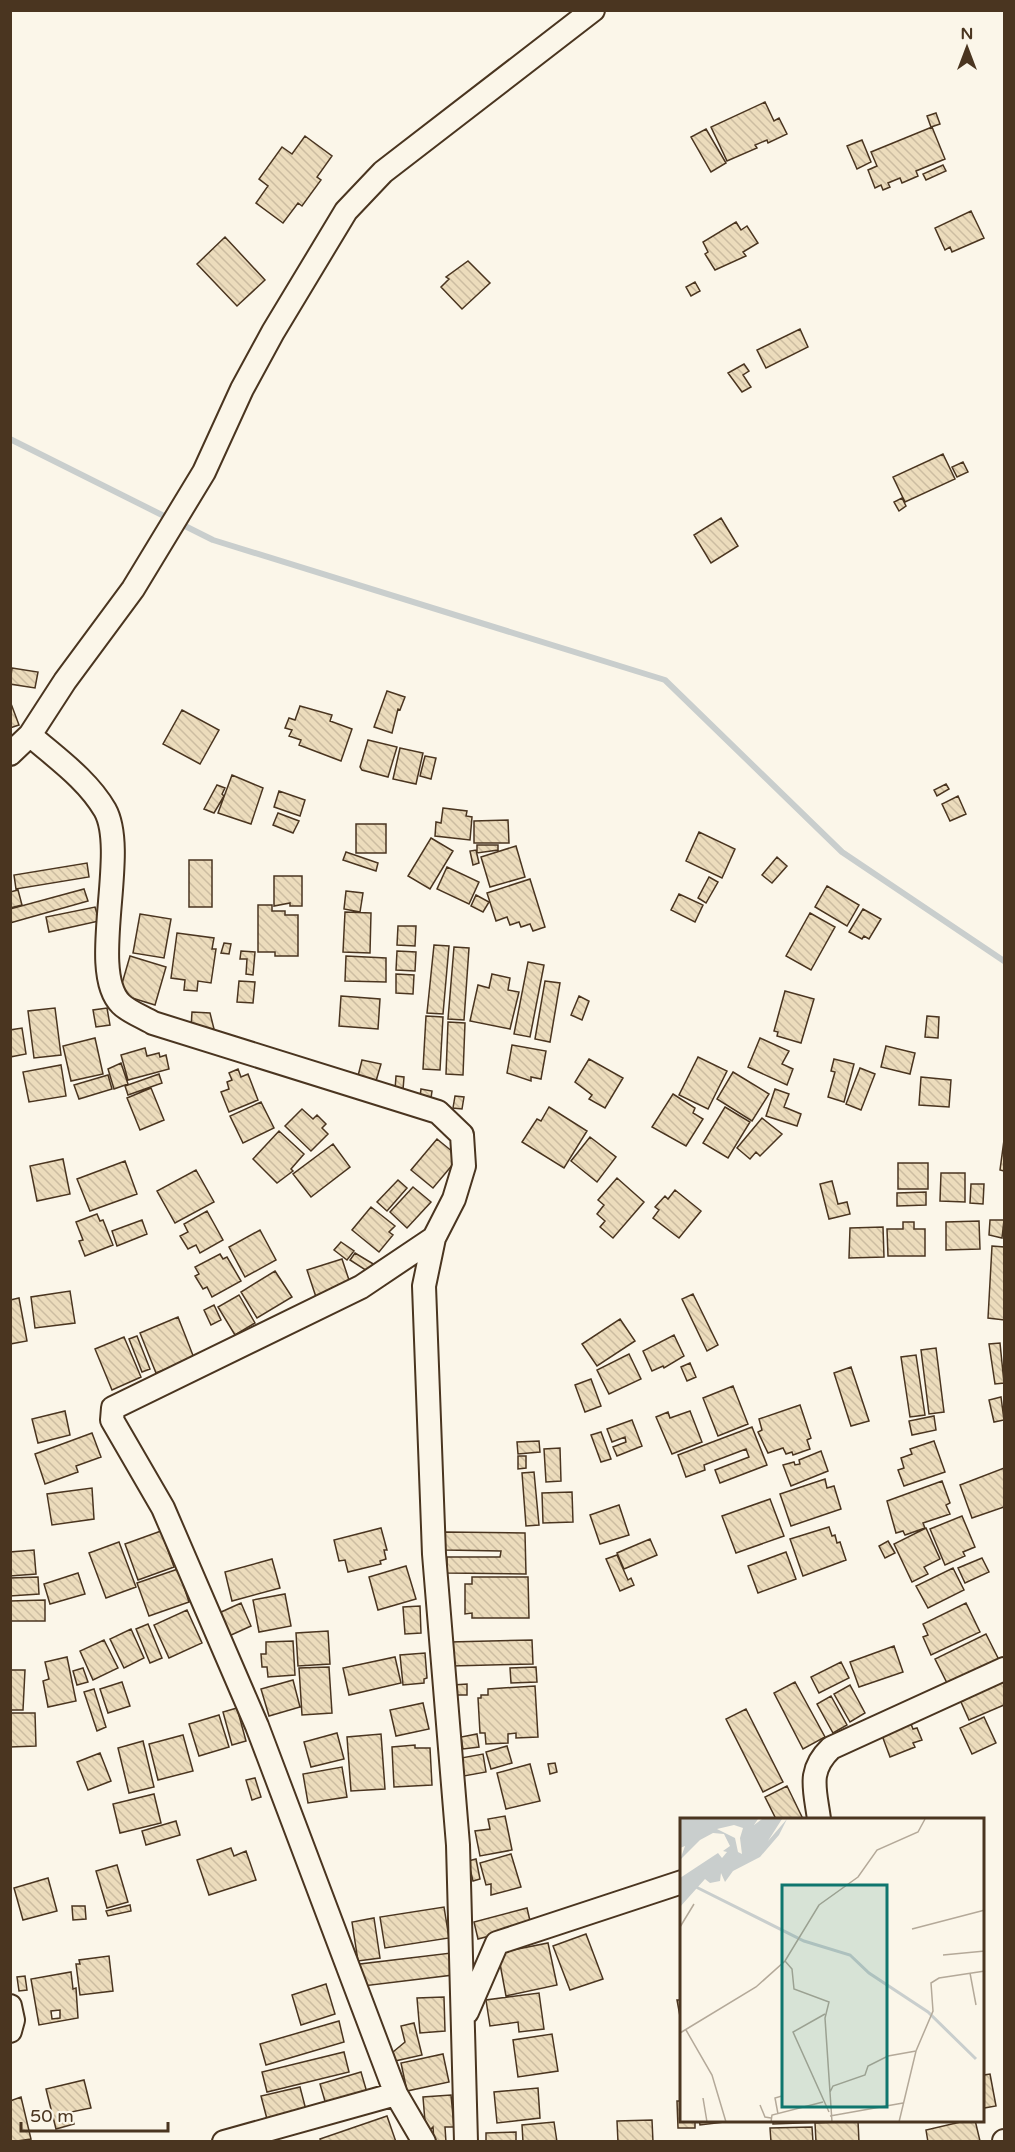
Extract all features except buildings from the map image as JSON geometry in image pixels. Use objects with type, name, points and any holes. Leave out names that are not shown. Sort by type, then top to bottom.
[{"type":"street","points":[[10,754],[30,735],[65,681],[133,589],[204,472],[242,388],[273,332],[346,212],[383,172],[592,10]]},
{"type":"street","points":[[30,735],[78,776],[105,811],[112,837],[107,972],[120,1003],[153,1023],[438,1112],[462,1135],[464,1166],[454,1199],[434,1238],[424,1286],[432,1519],[458,1845],[466,2142]]},
{"type":"street","points":[[424,2142],[396,2094],[257,1726],[163,1508],[111,1420],[113,1408],[362,1287],[434,1238]]},
{"type":"street","points":[[819,1818],[814,1772],[819,1759],[831,1748],[1005,1670]]},
{"type":"street","points":[[464,2019],[497,1944],[680,1883]]},
{"type":"street","points":[[10,2006],[13,2020],[10,2031]]},
{"type":"street","points":[[224,2142],[396,2094]]},
{"type":"waterway","points":[[10,439],[170,519]]},
{"type":"waterway","points":[[179,523],[213,540],[665,680],[842,852],[1004,961]]}]
